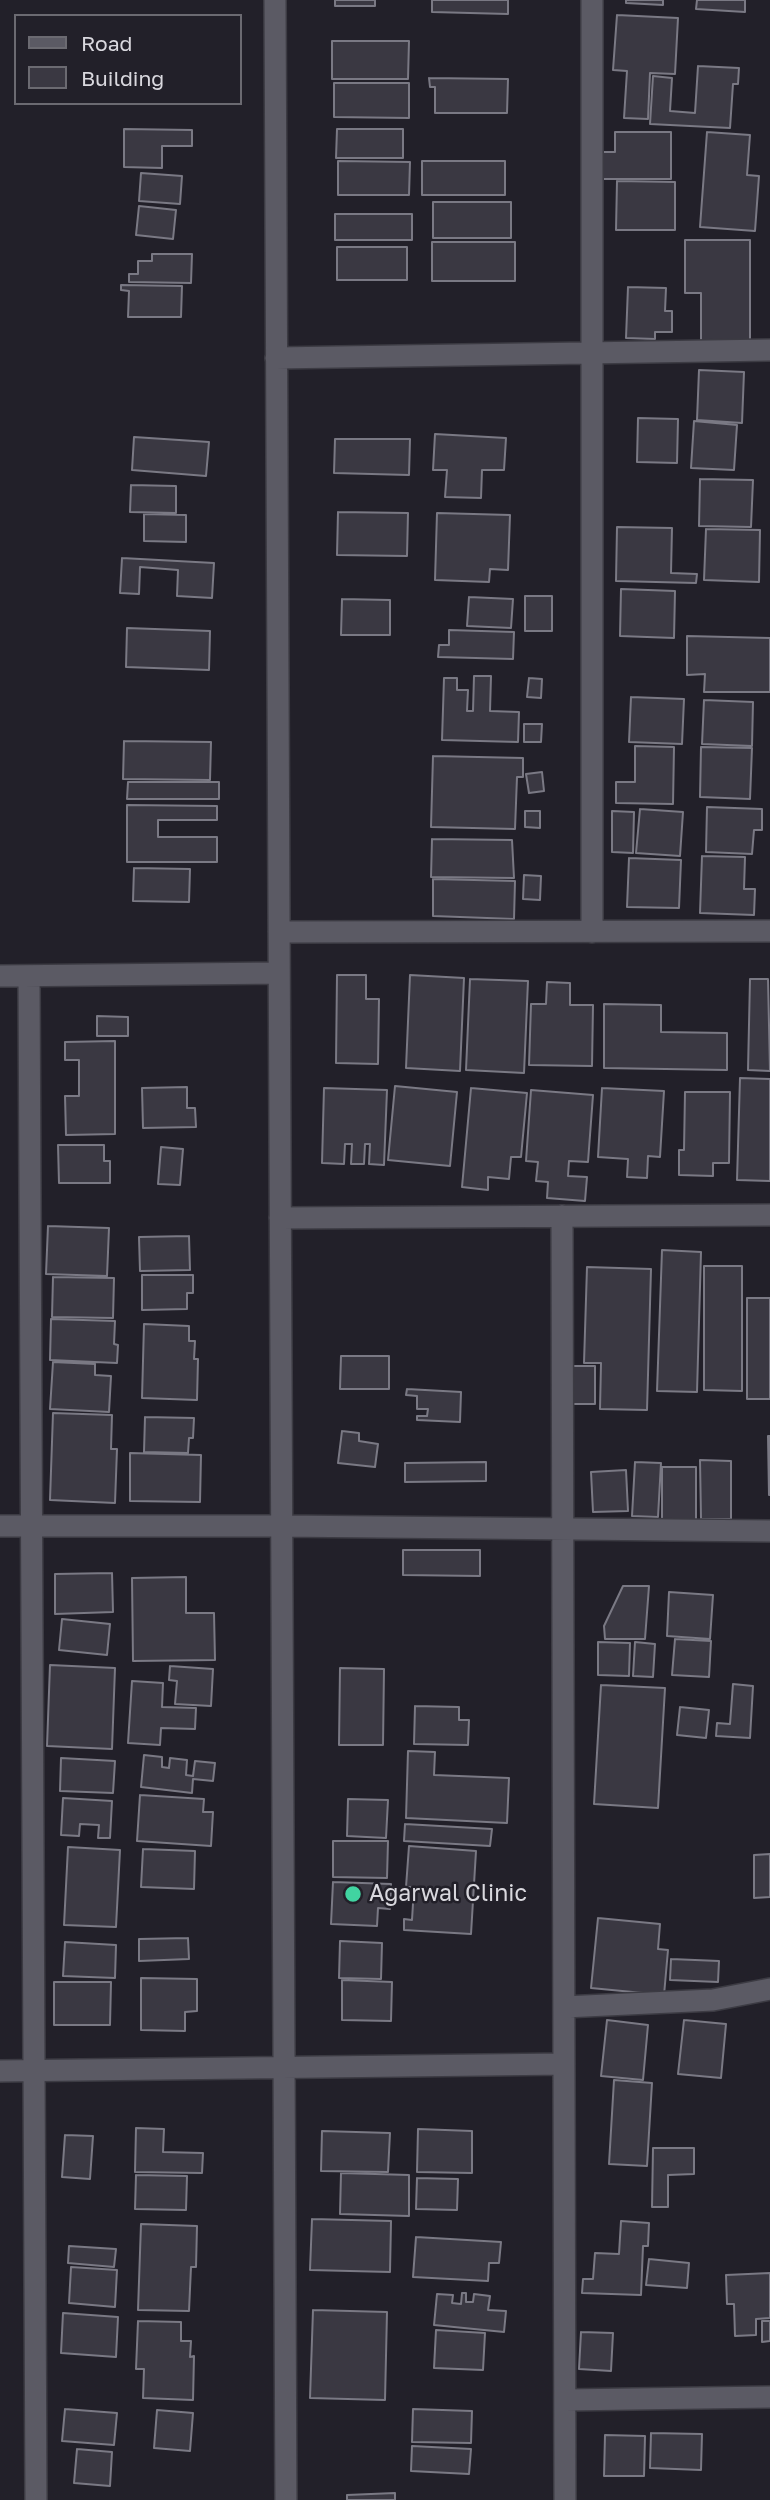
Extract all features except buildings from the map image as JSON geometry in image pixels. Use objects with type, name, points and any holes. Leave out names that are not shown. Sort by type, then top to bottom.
[{"type":"street","points":[[275,0],[286,2500]]},
{"type":"street","points":[[592,0],[592,932]]},
{"type":"street","points":[[276,358],[770,350]]},
{"type":"street","points":[[279,932],[770,931]]},
{"type":"street","points":[[0,976],[279,974]]},
{"type":"street","points":[[29,976],[36,2500]]},
{"type":"street","points":[[280,1218],[770,1215]]},
{"type":"street","points":[[562,1216],[565,2500]]},
{"type":"street","points":[[0,1526],[770,1531]]},
{"type":"street","points":[[564,2007],[713,2000],[770,1989]]},
{"type":"street","points":[[0,2071],[564,2064]]},
{"type":"street","points":[[565,2400],[770,2397]]},
{"type":"place","name":"Agarwal Clinic","points":[[353,1894]]}]
